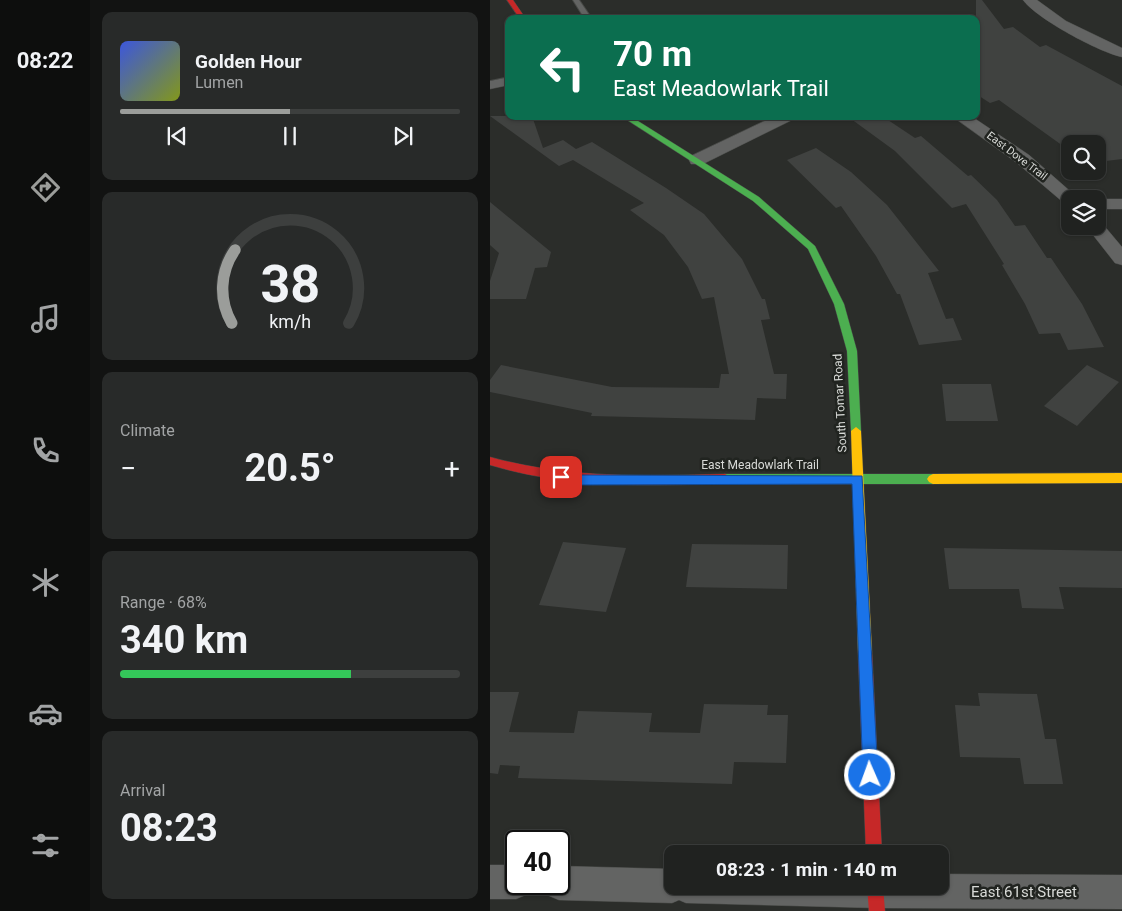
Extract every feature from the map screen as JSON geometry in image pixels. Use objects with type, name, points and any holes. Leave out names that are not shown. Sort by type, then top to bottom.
[{"type":"street","points":[[510,0],[520,15]]},
{"type":"street","points":[[1028,0],[1041,11],[1062,23],[1122,53]]},
{"type":"street","points":[[490,85],[505,82]]},
{"type":"street","name":"South Tomar Road","points":[[632,120],[756,199],[812,248],[839,304],[852,351],[874,845]]},
{"type":"street","points":[[697,160],[780,120]]},
{"type":"street","name":"East Dove Trail","points":[[966,120],[1023,159],[1061,191]]},
{"type":"street","points":[[1106,204],[1122,204]]},
{"type":"street","points":[[1102,235],[1122,259]]},
{"type":"street","name":"East Meadowlark Trail","points":[[490,461],[514,469],[577,480],[1122,478]]},
{"type":"street","points":[[490,882],[505,882]]},
{"type":"street","points":[[570,883],[664,886]]},
{"type":"street","name":"East 61st Street","points":[[857,895],[1122,892]]},
{"type":"lane","points":[[576,0],[586,15]]},
{"type":"building","points":[[976,0],[982,0],[1004,29],[1013,27],[1040,47],[1046,45],[1122,86],[1122,159],[1106,161],[1106,135],[1061,135],[1061,145],[999,100],[990,103],[980,97],[980,15],[976,15]]},
{"type":"building","points":[[490,116],[505,116],[505,120],[533,120],[543,148],[563,140],[576,149],[592,142],[704,214],[742,259],[762,299],[765,299],[770,319],[761,320],[774,374],[787,374],[786,399],[757,398],[755,420],[591,416],[592,413],[490,392],[490,380],[501,365],[612,387],[719,388],[721,374],[729,374],[714,297],[702,299],[688,267],[664,235],[630,210],[644,203],[573,160],[559,166]]},
{"type":"building","points":[[852,120],[888,120],[915,138],[921,136],[968,176],[971,175],[997,200],[1015,226],[1025,225],[1047,258],[1051,258],[1082,304],[1104,347],[1068,350],[1060,333],[1039,334],[1025,304],[1002,265],[1004,264],[966,204],[952,208],[895,151]]},
{"type":"building","points":[[816,148],[851,172],[887,205],[939,271],[928,273],[946,319],[953,318],[962,340],[919,345],[900,294],[897,294],[876,256],[841,206],[836,208],[787,160]]},
{"type":"building","points":[[490,202],[551,252],[547,267],[535,268],[526,299],[490,299],[490,281],[499,253],[490,245]]},
{"type":"building","points":[[1087,365],[1119,382],[1077,426],[1044,406]]},
{"type":"building","points":[[942,384],[991,384],[998,421],[946,421]]},
{"type":"building","points":[[563,542],[626,548],[606,612],[539,605]]},
{"type":"building","points":[[692,544],[788,545],[787,589],[686,587]]},
{"type":"building","points":[[944,548],[1122,551],[1122,588],[1059,587],[1064,609],[1022,608],[1019,589],[949,589]]},
{"type":"building","points":[[490,692],[519,692],[509,732],[574,733],[578,711],[652,713],[649,732],[700,733],[704,704],[768,705],[767,715],[788,715],[786,763],[734,762],[732,784],[518,778],[520,766],[500,765],[498,774],[490,773]]},
{"type":"building","points":[[978,693],[1037,694],[1045,739],[1056,739],[1063,784],[1024,784],[1020,758],[960,757],[955,705],[980,706]]},
{"type":"traffic: fast","points":[[631,120],[756,199],[812,248],[839,304],[852,351],[856,431]]},
{"type":"traffic: fast","points":[[725,479],[933,479]]},
{"type":"traffic: slow","points":[[856,431],[865,652]]},
{"type":"traffic: slow","points":[[933,479],[1122,478]]},
{"type":"traffic: jam","points":[[510,0],[520,15]]},
{"type":"traffic: jam","points":[[490,461],[548,475],[577,478],[636,481],[725,479]]},
{"type":"traffic: jam","points":[[865,652],[874,845]]},
{"type":"traffic: jam","points":[[876,895],[877,911]]},
{"type":"route","points":[[561,477],[577,480],[858,479],[870,775]]}]
